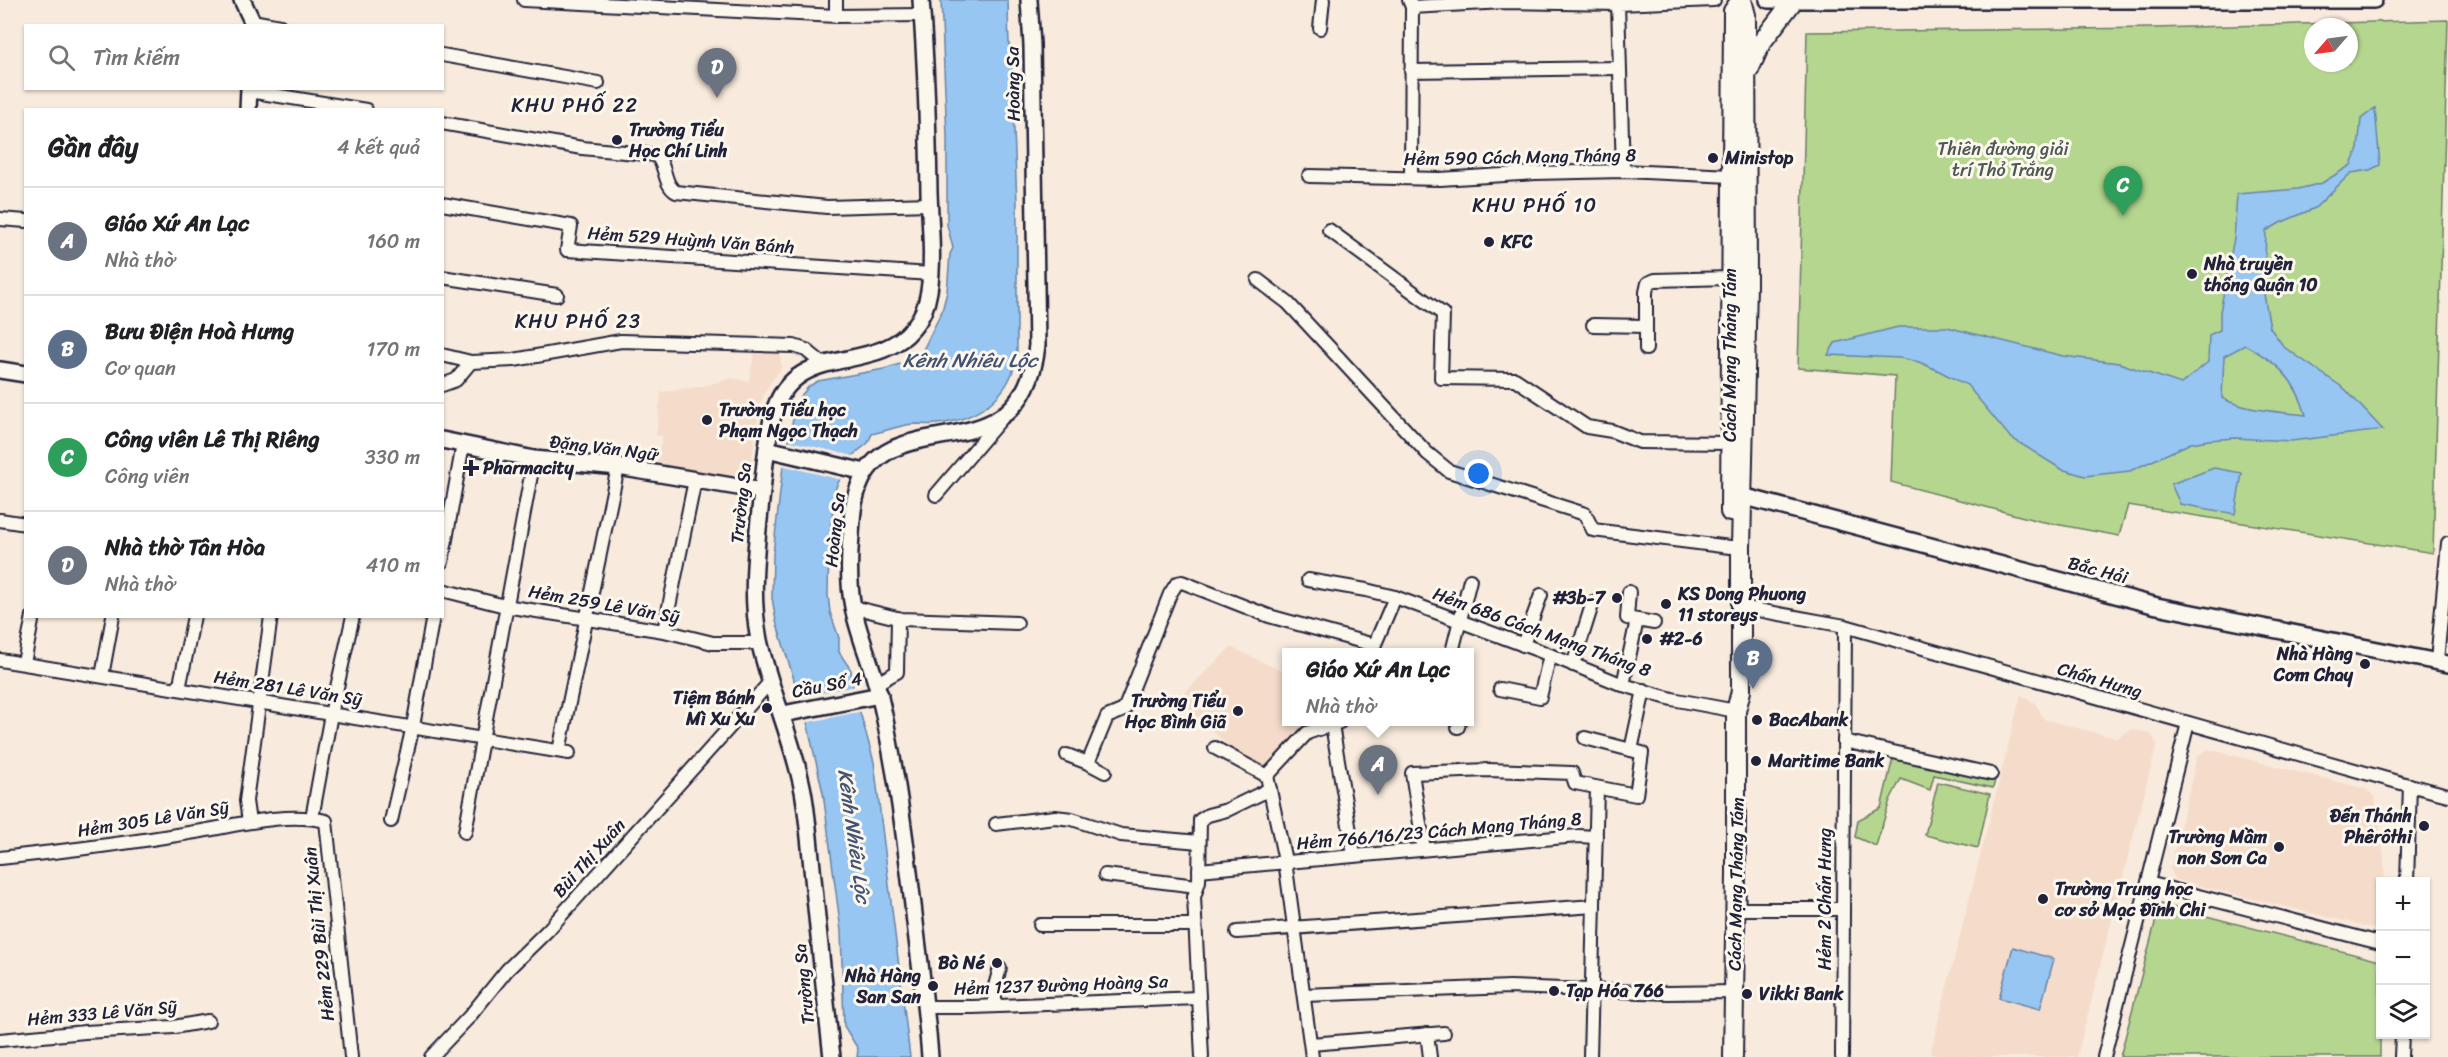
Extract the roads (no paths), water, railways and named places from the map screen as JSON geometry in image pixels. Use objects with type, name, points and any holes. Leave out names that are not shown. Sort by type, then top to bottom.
[{"type":"main road","name":"Cách Mạng Tháng Tám","points":[[1733,1057],[1736,711],[1741,692],[1742,496],[1747,284],[1746,15],[1742,0]]},
{"type":"main road","name":"Cách Mạng Tháng Tám","points":[[1736,711],[1728,689],[1730,279],[1733,11],[1742,0]]},
{"type":"main road","points":[[1746,77],[1761,43],[1793,2]]},
{"type":"street","points":[[242,0],[252,23]]},
{"type":"street","points":[[524,0],[836,16],[921,8]]},
{"type":"street","points":[[836,0],[836,16]]},
{"type":"street","name":"Hoàng Sa","points":[[930,1057],[903,826],[878,689],[853,607],[850,583],[852,515],[855,498],[865,472],[882,454],[903,444],[965,433],[990,424],[1004,416],[1013,407],[1030,381],[1037,345],[1032,45],[1029,0]]},
{"type":"street","points":[[1320,28],[1323,0]]},
{"type":"street","points":[[1411,178],[1411,4],[1504,2],[1618,4],[1714,0]]},
{"type":"street","points":[[1768,0],[1793,2],[2374,0]]},
{"type":"street","points":[[1618,4],[1623,171]]},
{"type":"street","name":"Trường Sa","points":[[832,1057],[803,793],[783,714],[760,643],[754,601],[754,575],[767,449],[773,415],[783,393],[791,382],[803,373],[824,364],[879,351],[904,338],[915,327],[923,312],[930,274],[930,204],[921,8]]},
{"type":"street","points":[[444,55],[597,83]]},
{"type":"street","points":[[1411,71],[1619,68]]},
{"type":"street","points":[[248,108],[249,90],[354,108]]},
{"type":"street","points":[[444,123],[582,148],[656,155],[664,168],[669,186],[676,192],[827,207],[930,204]]},
{"type":"street","name":"Hẻm 590 Cách Mạng Tháng 8","points":[[1309,176],[1411,178],[1623,171],[1732,176]]},
{"type":"street","name":"Hẻm 529 Huỳnh Văn Bánh","points":[[444,204],[571,226],[567,250],[930,274]]},
{"type":"street","points":[[0,219],[24,221]]},
{"type":"street","points":[[1329,230],[1443,314],[1442,378],[1515,379],[1587,427],[1612,431],[1640,442],[1729,443]]},
{"type":"street","points":[[444,277],[557,295]]},
{"type":"street","points":[[1646,349],[1648,283],[1655,280],[1730,279]]},
{"type":"street","points":[[1258,280],[1288,303],[1427,453],[1449,471],[1585,514],[1593,530],[1730,547]]},
{"type":"street","points":[[1593,325],[1646,326]]},
{"type":"street","points":[[444,355],[471,362],[514,360],[621,341],[794,346],[806,350],[824,364]]},
{"type":"street","points":[[444,384],[456,380],[471,362]]},
{"type":"street","points":[[0,370],[24,374]]},
{"type":"street","points":[[936,495],[1004,416]]},
{"type":"street","name":"Đặng Văn Ngữ","points":[[444,440],[534,459],[618,467],[762,491]]},
{"type":"street","points":[[444,551],[463,444]]},
{"type":"street","points":[[767,449],[865,472]]},
{"type":"street","points":[[465,832],[534,459]]},
{"type":"street","points":[[587,619],[618,467]]},
{"type":"street","points":[[663,631],[695,480]]},
{"type":"street","name":"Bắc Hải","points":[[1742,496],[2157,606],[2443,655]]},
{"type":"street","points":[[0,520],[24,524]]},
{"type":"street","points":[[2443,655],[2448,543]]},
{"type":"street","name":"Hẻm 686 Cách Mạng Tháng 8","points":[[1308,580],[1395,597],[1623,685],[1672,699],[1736,711]]},
{"type":"street","points":[[1453,648],[1470,580]]},
{"type":"street","points":[[1088,763],[1107,717],[1124,710],[1170,594],[1177,583],[1182,582],[1269,616],[1370,648]]},
{"type":"street","name":"Hẻm 259 Lê Văn Sỹ","points":[[444,591],[505,606],[663,631],[713,643],[760,643]]},
{"type":"street","points":[[1629,592],[1627,618],[1654,623]]},
{"type":"street","points":[[1523,645],[1541,595]]},
{"type":"street","points":[[1373,648],[1395,597]]},
{"type":"street","points":[[1573,665],[1593,602]]},
{"type":"street","name":"Chấn Hưng","points":[[1741,606],[1845,626],[2448,795]]},
{"type":"street","points":[[853,607],[897,618],[1017,623]]},
{"type":"street","points":[[24,663],[33,618]]},
{"type":"street","points":[[102,676],[113,618]]},
{"type":"street","points":[[179,689],[194,618]]},
{"type":"street","points":[[249,822],[246,801],[271,618]]},
{"type":"street","points":[[312,818],[331,714],[353,618]]},
{"type":"street","points":[[392,821],[413,726],[433,618]]},
{"type":"street","points":[[878,689],[897,672],[897,618]]},
{"type":"street","name":"Hẻm 281 Lê Văn Sỹ","points":[[0,660],[564,752],[587,619]]},
{"type":"street","points":[[1623,685],[1637,620]]},
{"type":"street","name":"Hẻm 2 Chấn Hưng","points":[[1842,1057],[1845,626]]},
{"type":"street","points":[[1500,689],[1540,697],[1550,655]]},
{"type":"street","name":"Bùi Thị Xuân","points":[[431,1057],[469,1017],[507,970],[555,922],[771,681]]},
{"type":"street","name":"Cầu Số 4","points":[[783,714],[862,698],[878,689]]},
{"type":"street","points":[[1631,750],[1644,690]]},
{"type":"street","points":[[2104,1057],[2188,723]]},
{"type":"street","points":[[1202,1057],[1194,897],[1199,870],[1200,820],[1208,815],[1227,810],[1269,782],[1307,734],[1328,726]]},
{"type":"street","points":[[1336,726],[1354,855]]},
{"type":"street","points":[[1424,849],[1412,773],[1488,770],[1572,773],[1575,783],[1636,795],[1642,753],[1585,738]]},
{"type":"street","points":[[1844,741],[1991,774]]},
{"type":"street","points":[[1215,748],[1269,782],[1285,861],[1312,1057]]},
{"type":"street","points":[[1066,755],[1105,772]]},
{"type":"street","points":[[2407,877],[2410,785]]},
{"type":"street","points":[[1590,1057],[1597,788]]},
{"type":"street","points":[[996,824],[1055,817],[1072,819],[1121,835],[1199,842]]},
{"type":"street","name":"Hẻm 305 Lê Văn Sỹ","points":[[0,858],[80,850],[249,822],[312,818]]},
{"type":"street","name":"Hẻm 229 Bùi Thị Xuân","points":[[312,818],[326,821],[351,1057]]},
{"type":"street","name":"Hẻm 766/16/23 Cách Mạng Tháng 8","points":[[1199,870],[1578,836],[1596,837]]},
{"type":"street","points":[[1105,875],[1197,886]]},
{"type":"street","points":[[2148,883],[2376,942]]},
{"type":"street","points":[[1237,932],[1295,930],[1594,906]]},
{"type":"street","points":[[1736,909],[1843,909]]},
{"type":"street","points":[[1040,925],[1195,925]]},
{"type":"street","points":[[995,1005],[994,986],[1000,968]]},
{"type":"street","points":[[1304,995],[1412,989],[1510,987],[1668,993],[1734,992]]},
{"type":"street","name":"Hẻm 1237 Đường Hoàng Sa","points":[[925,1006],[1198,998]]},
{"type":"street","name":"Hẻm 333 Lê Văn Sỹ","points":[[0,1040],[174,1027],[208,1021]]},
{"type":"street","points":[[1311,1044],[1444,1033]]},
{"type":"street","points":[[1427,1034],[1430,1057]]},
{"type":"street","points":[[2401,1057],[2402,1039]]},
{"type":"water","name":"Kênh Nhiêu Lộc","points":[[941,0],[1008,0],[1017,203],[1017,352],[1009,380],[1001,392],[980,411],[952,421],[914,424],[872,434],[868,443],[852,456],[836,487],[829,540],[830,612],[839,638],[839,652],[851,670],[853,687],[874,762],[910,1057],[857,1057],[858,1049],[844,1026],[841,931],[823,793],[807,722],[776,621],[772,598],[773,554],[783,466],[800,397],[809,386],[818,381],[884,369],[919,358],[942,311],[947,292],[950,254],[953,248],[947,225],[947,137]]},
{"type":"water","points":[[2375,108],[2380,165],[2370,170],[2351,173],[2315,208],[2266,231],[2264,294],[2270,328],[2284,347],[2345,389],[2383,430],[2291,441],[2234,438],[2209,440],[2191,443],[2130,471],[2085,476],[2061,469],[2010,437],[1967,385],[1937,370],[1919,362],[1900,358],[1828,355],[1835,343],[1898,327],[1947,327],[2063,356],[2119,363],[2181,384],[2208,362],[2209,335],[2220,330],[2220,312],[2234,238],[2237,194],[2298,189],[2322,183],[2351,165],[2358,149],[2361,119]],"holes":[[[2245,345],[2276,365],[2291,381],[2306,415],[2242,406],[2222,398],[2224,356]]]},
{"type":"water","points":[[2214,468],[2242,473],[2235,514],[2180,504],[2171,484]]},
{"type":"water","points":[[2013,947],[2054,959],[2040,1009],[1999,998]]},
{"type":"place","name":"Nhà thờ Tân Hòa","points":[[717,98]]},
{"type":"place","name":"Trường Tiểu Học Chí Linh","points":[[617,140]]},
{"type":"place","name":"Ministop","points":[[1713,158]]},
{"type":"place","name":"Công viên Lê Thị Riêng","points":[[2123,216]]},
{"type":"place","name":"KFC","points":[[1489,242]]},
{"type":"place","name":"Nhà truyền thống Quận 10","points":[[2192,274]]},
{"type":"place","name":"Trường Tiểu học Phạm Ngọc Thạch","points":[[707,420]]},
{"type":"place","name":"Pharmacity","points":[[471,468]]},
{"type":"place","name":"#3b-7","points":[[1617,598]]},
{"type":"place","name":"KS Dong Phuong 11 storeys","points":[[1666,604]]},
{"type":"place","name":"#2-6","points":[[1647,639]]},
{"type":"place","name":"Nhà Hàng Cơm Chay","points":[[2365,664]]},
{"type":"place","name":"Bưu Điện Hoà Hưng","points":[[1753,689]]},
{"type":"place","name":"Tiệm Bánh Mì Xu Xu","points":[[767,708]]},
{"type":"place","name":"Trường Tiểu Học Bình Giã","points":[[1238,711]]},
{"type":"place","name":"BacAbank","points":[[1757,720]]},
{"type":"place","name":"Maritime Bank","points":[[1756,761]]},
{"type":"place","name":"Giáo Xứ An Lạc","points":[[1378,795]]},
{"type":"place","name":"Đến Thánh Phêrôthi","points":[[2424,826]]},
{"type":"place","name":"Trường Mầm non Sơn Ca","points":[[2279,847]]},
{"type":"place","name":"Trường Trung học cơ sở Mạc Đĩnh Chi","points":[[2043,899]]},
{"type":"place","name":"Bò Né","points":[[997,963]]},
{"type":"place","name":"Nhà Hàng San San","points":[[933,986]]},
{"type":"place","name":"Tạp Hóa 766","points":[[1554,991]]},
{"type":"place","name":"Vikki Bank","points":[[1747,994]]},
{"type":"district","name":"KHU PHỐ 22","points":[[575,105]]},
{"type":"district","name":"KHU PHỐ 10","points":[[1535,205]]},
{"type":"district","name":"KHU PHỐ 23","points":[[578,321]]},
{"type":"park label","name":"Thiên đường giải trí Thỏ Trắng","points":[[2003,159]]}]
